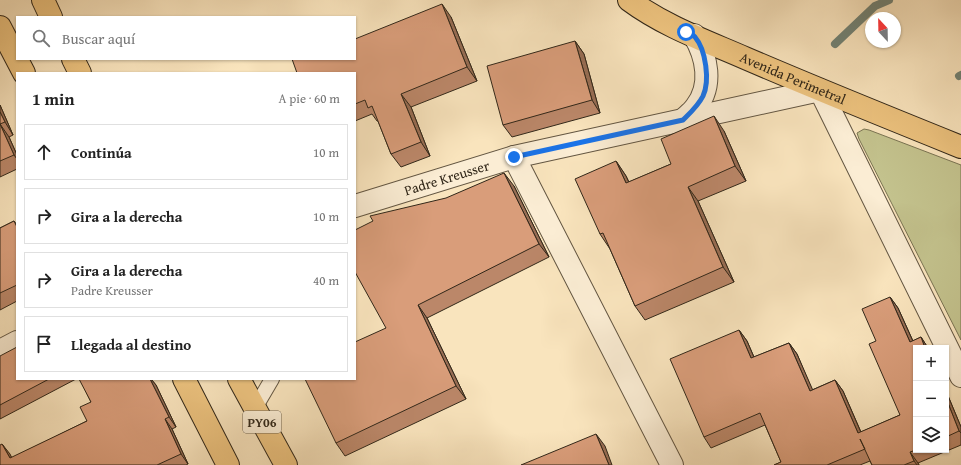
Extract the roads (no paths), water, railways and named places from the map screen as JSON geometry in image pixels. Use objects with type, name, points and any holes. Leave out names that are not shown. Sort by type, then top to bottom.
[{"type":"main road","points":[[42,0],[50,16]]},
{"type":"main road","name":"Avenida Perimetral","points":[[629,0],[662,21],[694,36],[820,90],[961,147]]},
{"type":"main road","points":[[0,27],[16,58]]},
{"type":"main road","points":[[17,60],[23,72]]},
{"type":"main road","points":[[74,60],[80,72]]},
{"type":"main road","points":[[185,380],[228,465]]},
{"type":"main road","name":"PY06","points":[[240,380],[286,465]]},
{"type":"street","points":[[683,120],[696,108],[706,86],[705,59],[694,36]]},
{"type":"street","points":[[820,90],[961,376]]},
{"type":"street","name":"Padre Kreusser","points":[[356,206],[514,157],[820,90]]},
{"type":"street","points":[[514,157],[672,465]]},
{"type":"street","points":[[0,351],[16,343]]},
{"type":"lane","points":[[255,408],[271,380]]},
{"type":"waterway","points":[[835,44],[875,6],[889,0]]}]
